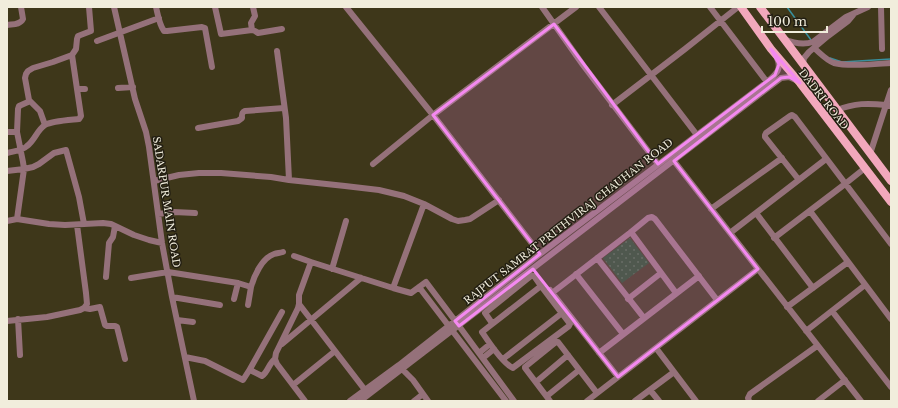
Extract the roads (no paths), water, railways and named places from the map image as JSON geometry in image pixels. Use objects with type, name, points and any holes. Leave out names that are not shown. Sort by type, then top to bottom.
[{"type":"main road","name":"DADRI ROAD","points":[[741,7],[891,202]]},
{"type":"main road","name":"DADRI ROAD","points":[[760,7],[891,182]]},
{"type":"main road","points":[[828,120],[838,111]]},
{"type":"street","points":[[7,24],[22,22],[21,7]]},
{"type":"street","points":[[45,125],[40,111],[29,100],[25,78],[26,74],[33,68],[72,55],[76,48],[78,36],[91,30],[89,7]]},
{"type":"street","name":"SADARPUR MAIN ROAD","points":[[114,7],[135,99],[146,132],[162,243],[194,401]]},
{"type":"street","points":[[156,7],[158,18],[164,31],[204,27],[206,30],[212,67]]},
{"type":"street","points":[[215,7],[221,34]]},
{"type":"street","points":[[252,30],[254,18],[253,7]]},
{"type":"street","points":[[346,7],[433,115],[540,254]]},
{"type":"street","points":[[542,7],[612,105],[658,164]]},
{"type":"street","points":[[373,164],[433,115],[576,7]]},
{"type":"street","points":[[599,7],[697,135]]},
{"type":"street","points":[[710,7],[767,82]]},
{"type":"street","points":[[612,105],[738,7]]},
{"type":"street","points":[[784,39],[798,43],[813,42],[846,17],[868,7]]},
{"type":"street","points":[[881,7],[882,49]]},
{"type":"street","points":[[803,64],[804,58],[814,48],[848,21],[853,14]]},
{"type":"street","points":[[98,42],[158,18]]},
{"type":"street","points":[[207,36],[252,30],[258,33],[282,29]]},
{"type":"street","points":[[814,48],[833,62],[846,65],[891,63]]},
{"type":"street","name":"RAJPUT SAMRAT PRITHVIRAJ CHAUHAN ROAD","points":[[360,401],[402,370],[540,254],[767,82],[779,69],[779,64],[772,49]]},
{"type":"street","points":[[277,51],[284,108],[289,180]]},
{"type":"street","points":[[7,153],[21,150],[26,147],[45,125],[81,118],[72,55]]},
{"type":"street","name":"RAJPUT SAMRAT PRITHVIRAJ CHAUHAN ROAD","points":[[457,323],[533,269],[781,78],[797,80],[800,83]]},
{"type":"street","points":[[118,88],[133,87]]},
{"type":"street","points":[[77,89],[85,89]]},
{"type":"street","points":[[870,154],[889,106],[891,90]]},
{"type":"street","points":[[17,219],[24,169],[17,132],[18,109],[19,106],[28,102],[29,100]]},
{"type":"street","points":[[838,111],[850,105],[864,103],[889,106]]},
{"type":"street","points":[[198,128],[238,122],[242,118],[244,111],[284,108]]},
{"type":"street","points":[[799,180],[765,137],[766,133],[792,115],[891,244]]},
{"type":"street","points":[[7,132],[17,132]]},
{"type":"street","points":[[7,171],[24,169],[39,164],[54,153],[66,150],[79,197],[84,224]]},
{"type":"street","points":[[711,209],[782,158]]},
{"type":"street","points":[[730,233],[826,159]]},
{"type":"street","points":[[674,161],[860,401]]},
{"type":"street","points":[[774,238],[865,168]]},
{"type":"street","points":[[154,181],[179,175],[198,173],[245,174],[379,190],[404,196],[458,221],[470,219],[499,200]]},
{"type":"street","points":[[393,288],[424,204]]},
{"type":"street","points":[[810,211],[891,319]]},
{"type":"street","points":[[158,214],[174,212],[195,214]]},
{"type":"street","points":[[756,213],[813,288]]},
{"type":"street","points":[[552,293],[648,218],[652,217],[717,300]]},
{"type":"street","points":[[7,219],[49,224],[76,225],[103,223],[115,226],[142,238],[162,243]]},
{"type":"street","points":[[332,269],[346,221]]},
{"type":"street","points":[[76,225],[86,293],[87,304],[84,308]]},
{"type":"street","points":[[106,277],[109,242],[113,237],[115,226]]},
{"type":"street","points":[[630,232],[676,293]]},
{"type":"street","points":[[248,305],[254,277],[261,265],[268,257],[283,252]]},
{"type":"street","points":[[294,256],[411,293],[426,282],[514,401]]},
{"type":"street","points":[[597,258],[644,318]]},
{"type":"street","points":[[305,401],[277,364],[275,358],[279,346],[298,308],[299,295],[311,262]]},
{"type":"street","points":[[788,307],[848,262]]},
{"type":"street","points":[[533,269],[618,377]]},
{"type":"street","points":[[587,401],[758,269]]},
{"type":"street","points":[[131,278],[168,272],[238,283],[251,288]]},
{"type":"street","points":[[628,299],[661,273]]},
{"type":"street","points":[[576,274],[623,334]]},
{"type":"street","points":[[492,323],[485,313],[531,276],[534,276],[569,323],[569,326],[513,368],[510,367],[503,359],[482,332],[541,286]]},
{"type":"street","points":[[599,353],[699,276]]},
{"type":"street","points":[[279,346],[361,278]]},
{"type":"street","points":[[234,299],[238,283]]},
{"type":"street","points":[[806,331],[865,286]]},
{"type":"street","points":[[419,287],[506,401]]},
{"type":"street","points":[[172,297],[220,305]]},
{"type":"street","points":[[299,304],[365,390]]},
{"type":"street","points":[[7,321],[47,317],[84,308],[90,309],[100,307],[105,325],[117,327],[125,359]]},
{"type":"street","points":[[832,311],[891,387]]},
{"type":"street","points":[[185,357],[205,361],[242,380],[250,369],[282,312]]},
{"type":"street","points":[[503,359],[562,313]]},
{"type":"street","points":[[18,319],[20,355]]},
{"type":"street","points":[[177,320],[193,322]]},
{"type":"street","name":"RAJPUT SAMRAT PRITHVIRAJ CHAUHAN ROAD","points":[[350,401],[451,328]]},
{"type":"street","points":[[579,370],[548,399],[525,368],[526,365],[558,342],[597,393]]},
{"type":"street","points":[[481,356],[492,346]]},
{"type":"street","points":[[749,401],[748,398],[750,394],[817,346]]},
{"type":"street","points":[[656,348],[696,401]]},
{"type":"street","points":[[293,384],[335,351]]},
{"type":"street","points":[[536,382],[568,356]]},
{"type":"street","points":[[250,369],[262,376],[265,374],[270,363],[275,358]]},
{"type":"street","points":[[402,370],[419,387],[428,401]]},
{"type":"street","points":[[635,401],[674,372]]},
{"type":"street","points":[[818,401],[845,380]]},
{"type":"street","points":[[650,390],[658,401]]},
{"type":"street","points":[[414,401],[422,393]]},
{"type":"waterway","points":[[787,7],[811,40]]},
{"type":"waterway","points":[[830,58],[842,62],[891,59]]}]
